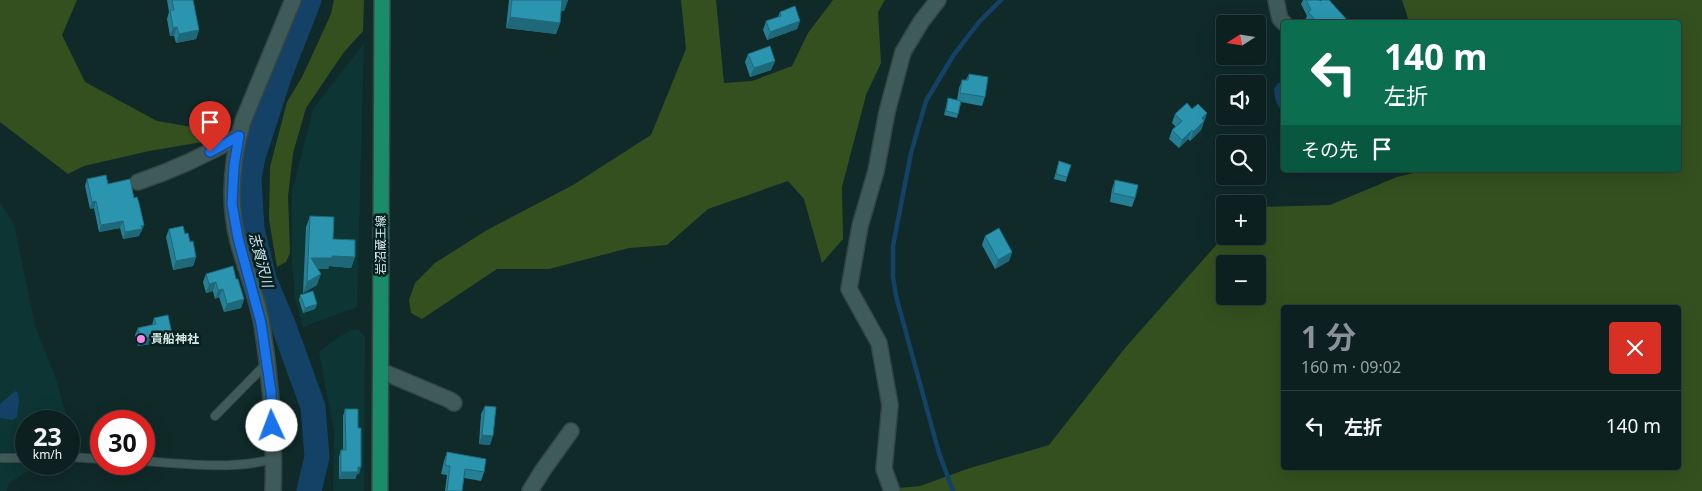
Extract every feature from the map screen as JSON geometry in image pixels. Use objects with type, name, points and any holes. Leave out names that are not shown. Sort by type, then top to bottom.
[{"type":"main road","name":"岩沼蔵王線","points":[[380,491],[382,0]]},
{"type":"street","points":[[273,491],[271,392],[267,363],[261,323],[238,238],[232,204],[234,166],[239,136],[263,71],[294,0]]},
{"type":"street","points":[[892,491],[884,469],[890,405],[879,343],[849,289],[860,226],[876,171],[887,112],[903,52],[921,22],[938,0]]},
{"type":"street","points":[[1276,0],[1281,20]]},
{"type":"street","points":[[138,182],[180,167],[239,136]]},
{"type":"street","points":[[381,371],[454,403]]},
{"type":"street","points":[[530,491],[571,431]]},
{"type":"lane","points":[[215,416],[267,363]]},
{"type":"lane","points":[[2,458],[15,458]]},
{"type":"lane","points":[[155,462],[209,465],[260,463],[273,460]]},
{"type":"shaded area","points":[[364,43],[357,307],[303,327],[295,298],[292,265],[292,192],[313,109]]},
{"type":"shaded area","points":[[0,202],[14,224],[36,329],[56,379],[65,410],[15,410],[15,475],[22,475],[9,483],[7,491],[0,491]]},
{"type":"shaded area","points":[[358,329],[365,337],[364,491],[333,491],[334,431],[319,352],[339,337],[351,330]]},
{"type":"green space","points":[[0,0],[77,0],[62,35],[85,82],[157,121],[209,130],[208,141],[149,151],[84,166],[68,174],[0,122]]},
{"type":"green space","points":[[334,0],[364,0],[363,31],[344,52],[306,108],[293,153],[288,196],[290,253],[286,262],[277,267],[269,219],[270,167],[287,102],[302,77],[316,47],[331,14]]},
{"type":"green space","points":[[681,0],[716,0],[724,83],[752,81],[792,66],[808,33],[833,0],[885,0],[878,12],[881,63],[866,95],[842,187],[843,239],[822,263],[804,199],[788,181],[708,209],[667,245],[629,248],[549,269],[497,269],[422,319],[411,313],[409,300],[415,283],[435,263],[487,230],[573,185],[651,135],[686,49]]},
{"type":"green space","points":[[1402,0],[1702,0],[1702,491],[886,491],[888,489],[920,486],[967,469],[1049,445],[1125,348],[1216,245],[1266,245],[1266,207],[1330,205],[1397,177],[1418,172],[1681,172],[1681,20],[1408,20]]},
{"type":"water","points":[[1281,82],[1281,109],[1275,99],[1274,89],[1278,83]]},
{"type":"water","points":[[15,391],[18,393],[18,410],[15,410],[15,418],[13,420],[0,418],[0,404]]},
{"type":"building","points":[[172,0],[193,0],[199,30],[179,34],[177,27],[173,28],[170,10],[174,10]]},
{"type":"building","points":[[512,0],[562,0],[560,23],[510,17]]},
{"type":"building","points":[[1306,0],[1329,0],[1347,20],[1315,20],[1308,12],[1311,10]]},
{"type":"building","points":[[795,6],[800,21],[770,32],[766,21],[781,16],[780,12]]},
{"type":"building","points":[[770,46],[775,61],[754,68],[748,54]]},
{"type":"building","points":[[969,74],[988,77],[985,97],[960,93],[962,80],[968,80]]},
{"type":"building","points":[[948,98],[961,101],[958,114],[946,111]]},
{"type":"building","points":[[1187,103],[1192,109],[1198,104],[1207,113],[1202,118],[1204,121],[1182,140],[1172,130],[1182,121],[1175,114]]},
{"type":"building","points":[[1059,161],[1071,165],[1067,177],[1056,174]]},
{"type":"building","points":[[106,175],[108,184],[130,179],[134,198],[137,197],[139,203],[144,225],[141,226],[142,229],[125,232],[123,221],[101,225],[96,201],[92,202],[87,179]]},
{"type":"building","points":[[1115,180],[1138,185],[1135,198],[1113,193]]},
{"type":"building","points":[[310,216],[334,217],[333,239],[355,240],[355,257],[332,256],[332,258],[311,258],[321,274],[307,282]]},
{"type":"building","points":[[183,226],[185,234],[188,233],[190,242],[193,241],[196,257],[176,261],[169,229]]},
{"type":"building","points":[[999,228],[1012,252],[998,260],[985,236]]},
{"type":"building","points":[[233,266],[244,299],[227,304],[223,289],[218,290],[216,282],[209,284],[206,274]]},
{"type":"building","points":[[313,291],[317,304],[305,308],[300,295]]},
{"type":"building","points":[[168,315],[172,334],[140,339],[138,328],[156,324],[154,318]]},
{"type":"building","points":[[485,406],[496,407],[493,436],[482,435]]},
{"type":"building","points":[[345,409],[358,409],[358,428],[361,428],[361,467],[358,467],[358,472],[341,472],[341,450],[346,450]]},
{"type":"building","points":[[447,452],[486,459],[484,472],[465,469],[462,491],[447,491],[450,466],[445,465]]},
{"type":"waterway","name":"志賀沢川","points":[[309,0],[280,74],[253,157],[249,178],[252,229],[264,279],[283,324],[313,407],[317,457],[309,491]]},
{"type":"waterway","points":[[953,491],[939,453],[896,296],[893,277],[893,246],[911,153],[926,101],[953,56],[979,22],[1001,0]]},
{"type":"place","name":"貴船神社","points":[[141,339]]},
{"type":"route","points":[[210,152],[239,136],[234,166],[232,204],[238,238],[261,323],[271,392],[272,426]]}]
